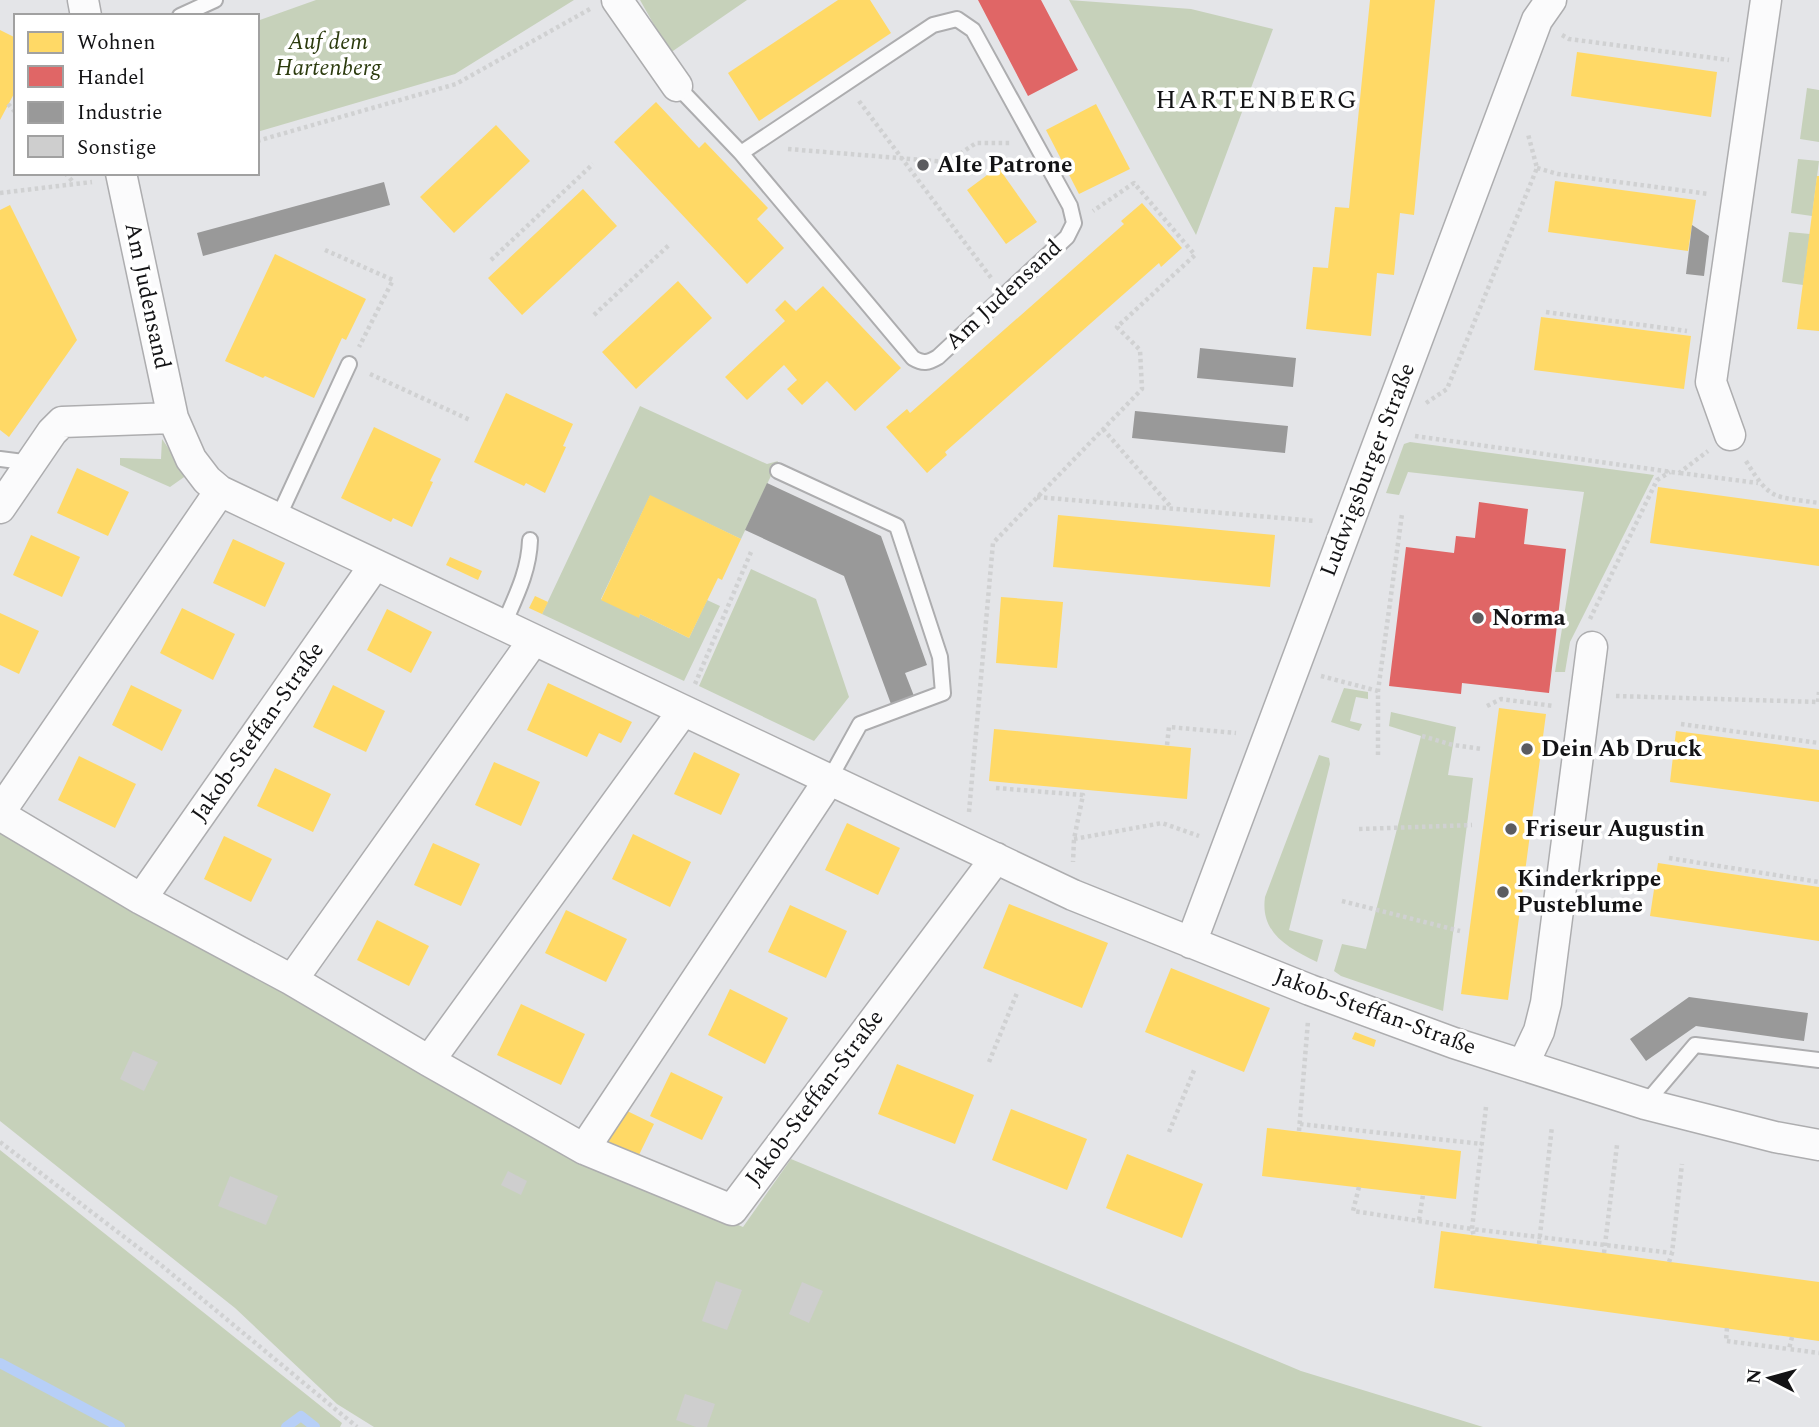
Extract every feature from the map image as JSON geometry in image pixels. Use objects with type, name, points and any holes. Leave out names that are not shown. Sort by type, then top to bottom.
[{"type":"street","name":"Ludwigsburger Straße","points":[[1191,943],[1537,20],[1551,0]]},
{"type":"street","points":[[1730,435],[1711,382],[1766,0]]},
{"type":"street","name":"Am Judensand","points":[[604,4],[677,86]]},
{"type":"street","name":"Am Judensand","points":[[121,175],[173,418]]},
{"type":"street","points":[[0,508],[62,422],[173,418]]},
{"type":"street","name":"Jakob-Steffan-Straße","points":[[173,418],[191,459],[219,491],[1073,895],[1310,990],[1523,1066],[1645,1104],[1775,1137],[1819,1145]]},
{"type":"street","name":"Jakob-Steffan-Straße","points":[[219,491],[0,813],[142,899],[292,980],[584,1149],[732,1210],[996,858]]},
{"type":"street","name":"Jakob-Steffan-Straße","points":[[142,899],[374,566]]},
{"type":"street","points":[[292,980],[533,641]]},
{"type":"street","points":[[1523,1066],[1539,1031],[1546,1003],[1592,648]]},
{"type":"street","points":[[429,1061],[683,711]]},
{"type":"street","points":[[584,1149],[829,780]]},
{"type":"lane","points":[[184,14],[215,0]]},
{"type":"lane","name":"Am Judensand","points":[[677,86],[741,153],[913,358],[921,363],[938,357],[1067,237],[1074,223],[1070,206],[973,30],[957,19],[933,25],[741,153]]},
{"type":"lane","points":[[277,520],[349,364]]},
{"type":"lane","points":[[0,459],[31,463]]},
{"type":"lane","points":[[778,471],[897,526],[940,657],[943,693],[860,724],[829,780]]},
{"type":"lane","points":[[503,626],[523,580],[529,559],[530,540]]},
{"type":"lane","points":[[1645,1104],[1695,1045],[1819,1060]]},
{"type":"path","points":[[259,140],[456,84],[604,4]]},
{"type":"path","points":[[1569,40],[1757,63]]},
{"type":"path","points":[[846,83],[1005,295]]},
{"type":"path","points":[[1417,409],[1447,389],[1537,168],[1524,116],[1512,87]]},
{"type":"path","points":[[8,104],[14,111]]},
{"type":"path","points":[[756,143],[769,148],[948,162],[976,143],[1034,143]]},
{"type":"path","points":[[491,260],[593,164]]},
{"type":"path","points":[[1537,168],[1558,174],[1737,198]]},
{"type":"path","points":[[0,193],[74,184],[67,175]]},
{"type":"path","points":[[966,844],[993,543],[1142,389],[1140,349],[1117,327],[1195,255],[1134,183],[1074,223]]},
{"type":"path","points":[[594,314],[668,245]]},
{"type":"path","points":[[326,250],[393,280],[364,340],[349,364],[470,420]]},
{"type":"path","points":[[1546,312],[1718,335]]},
{"type":"path","points":[[1103,429],[1172,508]]},
{"type":"path","points":[[1382,432],[1759,483],[1773,496],[1819,503]]},
{"type":"path","points":[[1679,472],[1730,435]]},
{"type":"path","points":[[1592,648],[1590,617],[1657,480],[1672,471]]},
{"type":"path","points":[[1037,497],[1348,524]]},
{"type":"path","points":[[1378,755],[1378,691],[1402,514]]},
{"type":"path","points":[[683,711],[751,552]]},
{"type":"path","points":[[1293,668],[1378,691]]},
{"type":"path","points":[[1628,696],[1819,702],[1819,692]]},
{"type":"path","points":[[1486,706],[1501,699],[1583,711]]},
{"type":"path","points":[[1681,724],[1819,743]]},
{"type":"path","points":[[1167,745],[1169,727],[1268,736]]},
{"type":"path","points":[[1422,736],[1453,745],[1482,749]]},
{"type":"path","points":[[996,788],[1083,795],[1073,859]]},
{"type":"path","points":[[1074,839],[1161,823],[1227,846]]},
{"type":"path","points":[[1359,829],[1472,825]]},
{"type":"path","points":[[1669,858],[1819,882]]},
{"type":"path","points":[[1342,901],[1460,931]]},
{"type":"path","points":[[1299,1131],[1310,990]]},
{"type":"path","points":[[989,1062],[1017,993]]},
{"type":"path","points":[[1169,1132],[1195,1068]]},
{"type":"path","points":[[1474,1236],[1472,1229],[1486,1107]]},
{"type":"path","points":[[1300,1124],[1482,1144]]},
{"type":"path","points":[[1539,1244],[1552,1126]]},
{"type":"path","points":[[0,1142],[161,1265],[317,1397],[357,1427]]},
{"type":"path","points":[[1604,1253],[1617,1145]]},
{"type":"path","points":[[1669,1262],[1682,1164]]},
{"type":"path","points":[[1359,1188],[1353,1211],[1472,1229],[1672,1253]]},
{"type":"path","points":[[1419,1220],[1423,1195]]},
{"type":"path","points":[[1727,1328],[1726,1341],[1819,1353]]},
{"type":"path","points":[[1789,1349],[1792,1337]]},
{"type":"green space","name":"Auf dem Hartenberg","points":[[316,0],[574,0],[455,74],[259,131],[259,20]]},
{"type":"green space","points":[[640,0],[747,0],[670,53]]},
{"type":"green space","points":[[1069,0],[1191,9],[1273,29],[1196,235]]},
{"type":"green space","points":[[1807,88],[1819,90],[1819,142],[1800,139]]},
{"type":"green space","points":[[1798,159],[1819,161],[1812,216],[1791,213]]},
{"type":"green space","points":[[1789,232],[1810,234],[1803,285],[1782,282]]},
{"type":"green space","points":[[640,406],[767,464],[778,461],[741,539],[650,496],[601,599],[689,638],[707,600],[720,606],[684,681],[542,614]]},
{"type":"green space","points":[[162,439],[187,475],[170,487],[120,465],[120,458],[161,459]]},
{"type":"green space","points":[[1410,442],[1654,475],[1570,642],[1565,672],[1555,672],[1584,492],[1408,472],[1399,495],[1386,493],[1404,444]]},
{"type":"green space","points":[[751,569],[816,599],[849,697],[814,741],[699,686]]},
{"type":"green space","points":[[1344,688],[1368,692],[1368,699],[1356,697],[1350,721],[1362,724],[1359,731],[1331,722]]},
{"type":"green space","points":[[1391,712],[1456,727],[1448,775],[1473,778],[1443,1011],[1341,976],[1334,971],[1342,944],[1366,949],[1421,736],[1389,726]]},
{"type":"green space","points":[[1319,755],[1329,758],[1330,764],[1289,930],[1323,940],[1317,962],[1278,938],[1267,920],[1265,897]]},
{"type":"green space","points":[[0,823],[566,1152],[743,1227],[791,1159],[1301,1371],[1483,1427],[374,1427],[337,1404],[235,1308],[0,1121]]},
{"type":"green space","points":[[0,1150],[342,1423],[340,1427],[0,1427]]},
{"type":"building: Wohnen","points":[[838,0],[870,0],[891,33],[759,121],[728,73]]},
{"type":"building: Wohnen","points":[[1370,0],[1435,0],[1414,215],[1400,213],[1394,275],[1377,273],[1371,336],[1306,329],[1313,267],[1328,268],[1335,207],[1349,208]]},
{"type":"building: Wohnen","points":[[0,30],[14,37],[14,94],[0,120]]},
{"type":"building: Wohnen","points":[[1577,52],[1717,72],[1711,117],[1571,96]]},
{"type":"building: Wohnen","points":[[656,102],[699,148],[705,142],[768,208],[757,219],[784,248],[747,284],[614,142]]},
{"type":"building: Wohnen","points":[[1096,104],[1130,169],[1079,194],[1046,130]]},
{"type":"building: Wohnen","points":[[496,125],[530,161],[454,233],[420,197]]},
{"type":"building: Wohnen","points":[[998,167],[1037,222],[1006,244],[967,190]]},
{"type":"building: Wohnen","points":[[1819,176],[1819,331],[1797,329]]},
{"type":"building: Wohnen","points":[[1555,181],[1696,200],[1688,251],[1548,232]]},
{"type":"building: Wohnen","points":[[583,189],[617,226],[522,315],[488,278]]},
{"type":"building: Wohnen","points":[[1142,203],[1182,248],[1161,267],[1159,263],[945,452],[947,455],[927,473],[886,427],[907,409],[910,413],[1124,224],[1121,221]]},
{"type":"building: Wohnen","points":[[10,205],[77,340],[9,437],[0,430],[0,210]]},
{"type":"building: Wohnen","points":[[275,254],[366,299],[346,340],[342,338],[314,398],[225,361]]},
{"type":"building: Wohnen","points":[[678,281],[712,318],[636,389],[602,352]]},
{"type":"building: Wohnen","points":[[823,286],[901,368],[855,411],[827,381],[802,405],[787,389],[797,380],[784,365],[747,400],[725,377],[785,321],[775,310],[785,300],[796,311]]},
{"type":"building: Wohnen","points":[[1541,317],[1691,336],[1684,389],[1534,370]]},
{"type":"building: Wohnen","points":[[506,393],[573,424],[563,446],[566,447],[545,493],[474,462]]},
{"type":"building: Wohnen","points":[[374,427],[441,459],[412,527],[393,518],[391,522],[341,498]]},
{"type":"building: Wohnen","points":[[77,468],[129,492],[108,536],[57,513]]},
{"type":"building: Wohnen","points":[[1658,487],[1819,509],[1819,566],[1650,543]]},
{"type":"building: Wohnen","points":[[650,495],[741,539],[722,580],[718,578],[689,638],[640,614],[639,618],[601,600]]},
{"type":"building: Wohnen","points":[[1058,515],[1275,535],[1270,587],[1053,567]]},
{"type":"building: Wohnen","points":[[31,535],[80,557],[62,597],[13,575]]},
{"type":"building: Wohnen","points":[[233,539],[285,563],[265,607],[213,583]]},
{"type":"building: Wohnen","points":[[450,557],[482,571],[478,580],[446,565]]},
{"type":"building: Wohnen","points":[[535,596],[548,602],[542,614],[529,608]]},
{"type":"building: Wohnen","points":[[1001,597],[1063,602],[1057,668],[996,663]]},
{"type":"building: Wohnen","points":[[182,608],[235,634],[213,680],[160,653]]},
{"type":"building: Wohnen","points":[[387,609],[432,632],[411,673],[367,650]]},
{"type":"building: Wohnen","points":[[0,613],[39,631],[19,674],[0,665]]},
{"type":"building: Wohnen","points":[[548,683],[632,722],[621,743],[599,733],[587,757],[527,730]]},
{"type":"building: Wohnen","points":[[131,685],[182,710],[162,751],[112,725]]},
{"type":"building: Wohnen","points":[[333,685],[385,711],[366,752],[313,727]]},
{"type":"building: Wohnen","points":[[1499,708],[1546,714],[1508,1000],[1461,994]]},
{"type":"building: Wohnen","points":[[994,729],[1191,748],[1187,799],[989,781]]},
{"type":"building: Wohnen","points":[[1676,731],[1819,750],[1819,802],[1670,782]]},
{"type":"building: Wohnen","points":[[694,752],[740,774],[721,815],[674,794]]},
{"type":"building: Wohnen","points":[[79,756],[136,784],[115,828],[58,800]]},
{"type":"building: Wohnen","points":[[494,762],[540,782],[521,826],[475,805]]},
{"type":"building: Wohnen","points":[[275,768],[331,794],[313,832],[257,806]]},
{"type":"building: Wohnen","points":[[847,823],[900,848],[878,895],[825,870]]},
{"type":"building: Wohnen","points":[[633,834],[691,862],[670,907],[612,879]]},
{"type":"building: Wohnen","points":[[224,836],[272,859],[251,902],[204,879]]},
{"type":"building: Wohnen","points":[[433,843],[480,864],[461,906],[414,885]]},
{"type":"building: Wohnen","points":[[1658,863],[1819,887],[1819,941],[1650,916]]},
{"type":"building: Wohnen","points":[[1009,904],[1108,943],[1082,1008],[983,968]]},
{"type":"building: Wohnen","points":[[790,905],[847,931],[826,978],[768,952]]},
{"type":"building: Wohnen","points":[[566,910],[627,939],[606,982],[545,953]]},
{"type":"building: Wohnen","points":[[377,920],[429,946],[409,986],[357,960]]},
{"type":"building: Wohnen","points":[[1171,968],[1270,1008],[1244,1072],[1145,1032]]},
{"type":"building: Wohnen","points":[[730,989],[788,1018],[765,1064],[708,1035]]},
{"type":"building: Wohnen","points":[[521,1004],[585,1034],[561,1085],[497,1055]]},
{"type":"building: Wohnen","points":[[1355,1032],[1376,1040],[1374,1047],[1352,1039]]},
{"type":"building: Wohnen","points":[[897,1064],[974,1095],[955,1144],[878,1114]]},
{"type":"building: Wohnen","points":[[671,1072],[723,1097],[702,1140],[650,1116]]},
{"type":"building: Wohnen","points":[[623,1109],[654,1124],[638,1157],[608,1143]]},
{"type":"building: Wohnen","points":[[1011,1109],[1087,1139],[1067,1190],[992,1160]]},
{"type":"building: Wohnen","points":[[1267,1128],[1461,1151],[1456,1199],[1262,1176]]},
{"type":"building: Wohnen","points":[[1127,1154],[1203,1184],[1182,1238],[1106,1208]]},
{"type":"building: Wohnen","points":[[1441,1231],[1819,1282],[1819,1341],[1434,1288]]},
{"type":"building: Handel","points":[[978,0],[1041,0],[1078,70],[1028,96]]},
{"type":"building: Handel","name":"Norma","points":[[1479,502],[1528,509],[1524,544],[1566,549],[1549,693],[1462,683],[1461,694],[1389,686],[1406,547],[1454,553],[1456,536],[1475,538]]},
{"type":"building: Industrie","points":[[384,182],[390,205],[203,256],[197,233]]},
{"type":"building: Industrie","points":[[1692,225],[1709,236],[1704,276],[1686,274]]},
{"type":"building: Industrie","points":[[1200,348],[1296,358],[1293,387],[1197,378]]},
{"type":"building: Industrie","points":[[1135,411],[1288,426],[1285,453],[1132,438]]},
{"type":"building: Industrie","points":[[767,483],[881,536],[927,665],[905,673],[914,696],[891,704],[844,576],[745,530]]},
{"type":"building: Industrie","points":[[1689,997],[1808,1013],[1804,1041],[1696,1026],[1646,1061],[1630,1039]]},
{"type":"building: Sonstige","points":[[133,1051],[158,1062],[144,1091],[120,1079]]},
{"type":"building: Sonstige","points":[[508,1171],[527,1181],[521,1195],[501,1185]]},
{"type":"building: Sonstige","points":[[230,1176],[278,1196],[266,1225],[218,1206]]},
{"type":"building: Sonstige","points":[[716,1281],[742,1290],[727,1330],[702,1321]]},
{"type":"building: Sonstige","points":[[802,1282],[823,1291],[809,1323],[789,1314]]},
{"type":"building: Sonstige","points":[[685,1394],[715,1404],[707,1427],[696,1427],[676,1420]]},
{"type":"waterway","points":[[0,1363],[120,1427]]},
{"type":"waterway","points":[[286,1427],[301,1416],[315,1427]]},
{"type":"place","name":"Alte Patrone","points":[[923,165]]},
{"type":"place","name":"Norma","points":[[1478,618]]},
{"type":"place","name":"Dein Ab Druck","points":[[1527,749]]},
{"type":"place","name":"Friseur Augustin","points":[[1511,829]]},
{"type":"place","name":"Kinderkrippe Pusteblume","points":[[1503,892]]},
{"type":"district","name":"HARTENBERG","points":[[1257,100]]}]
